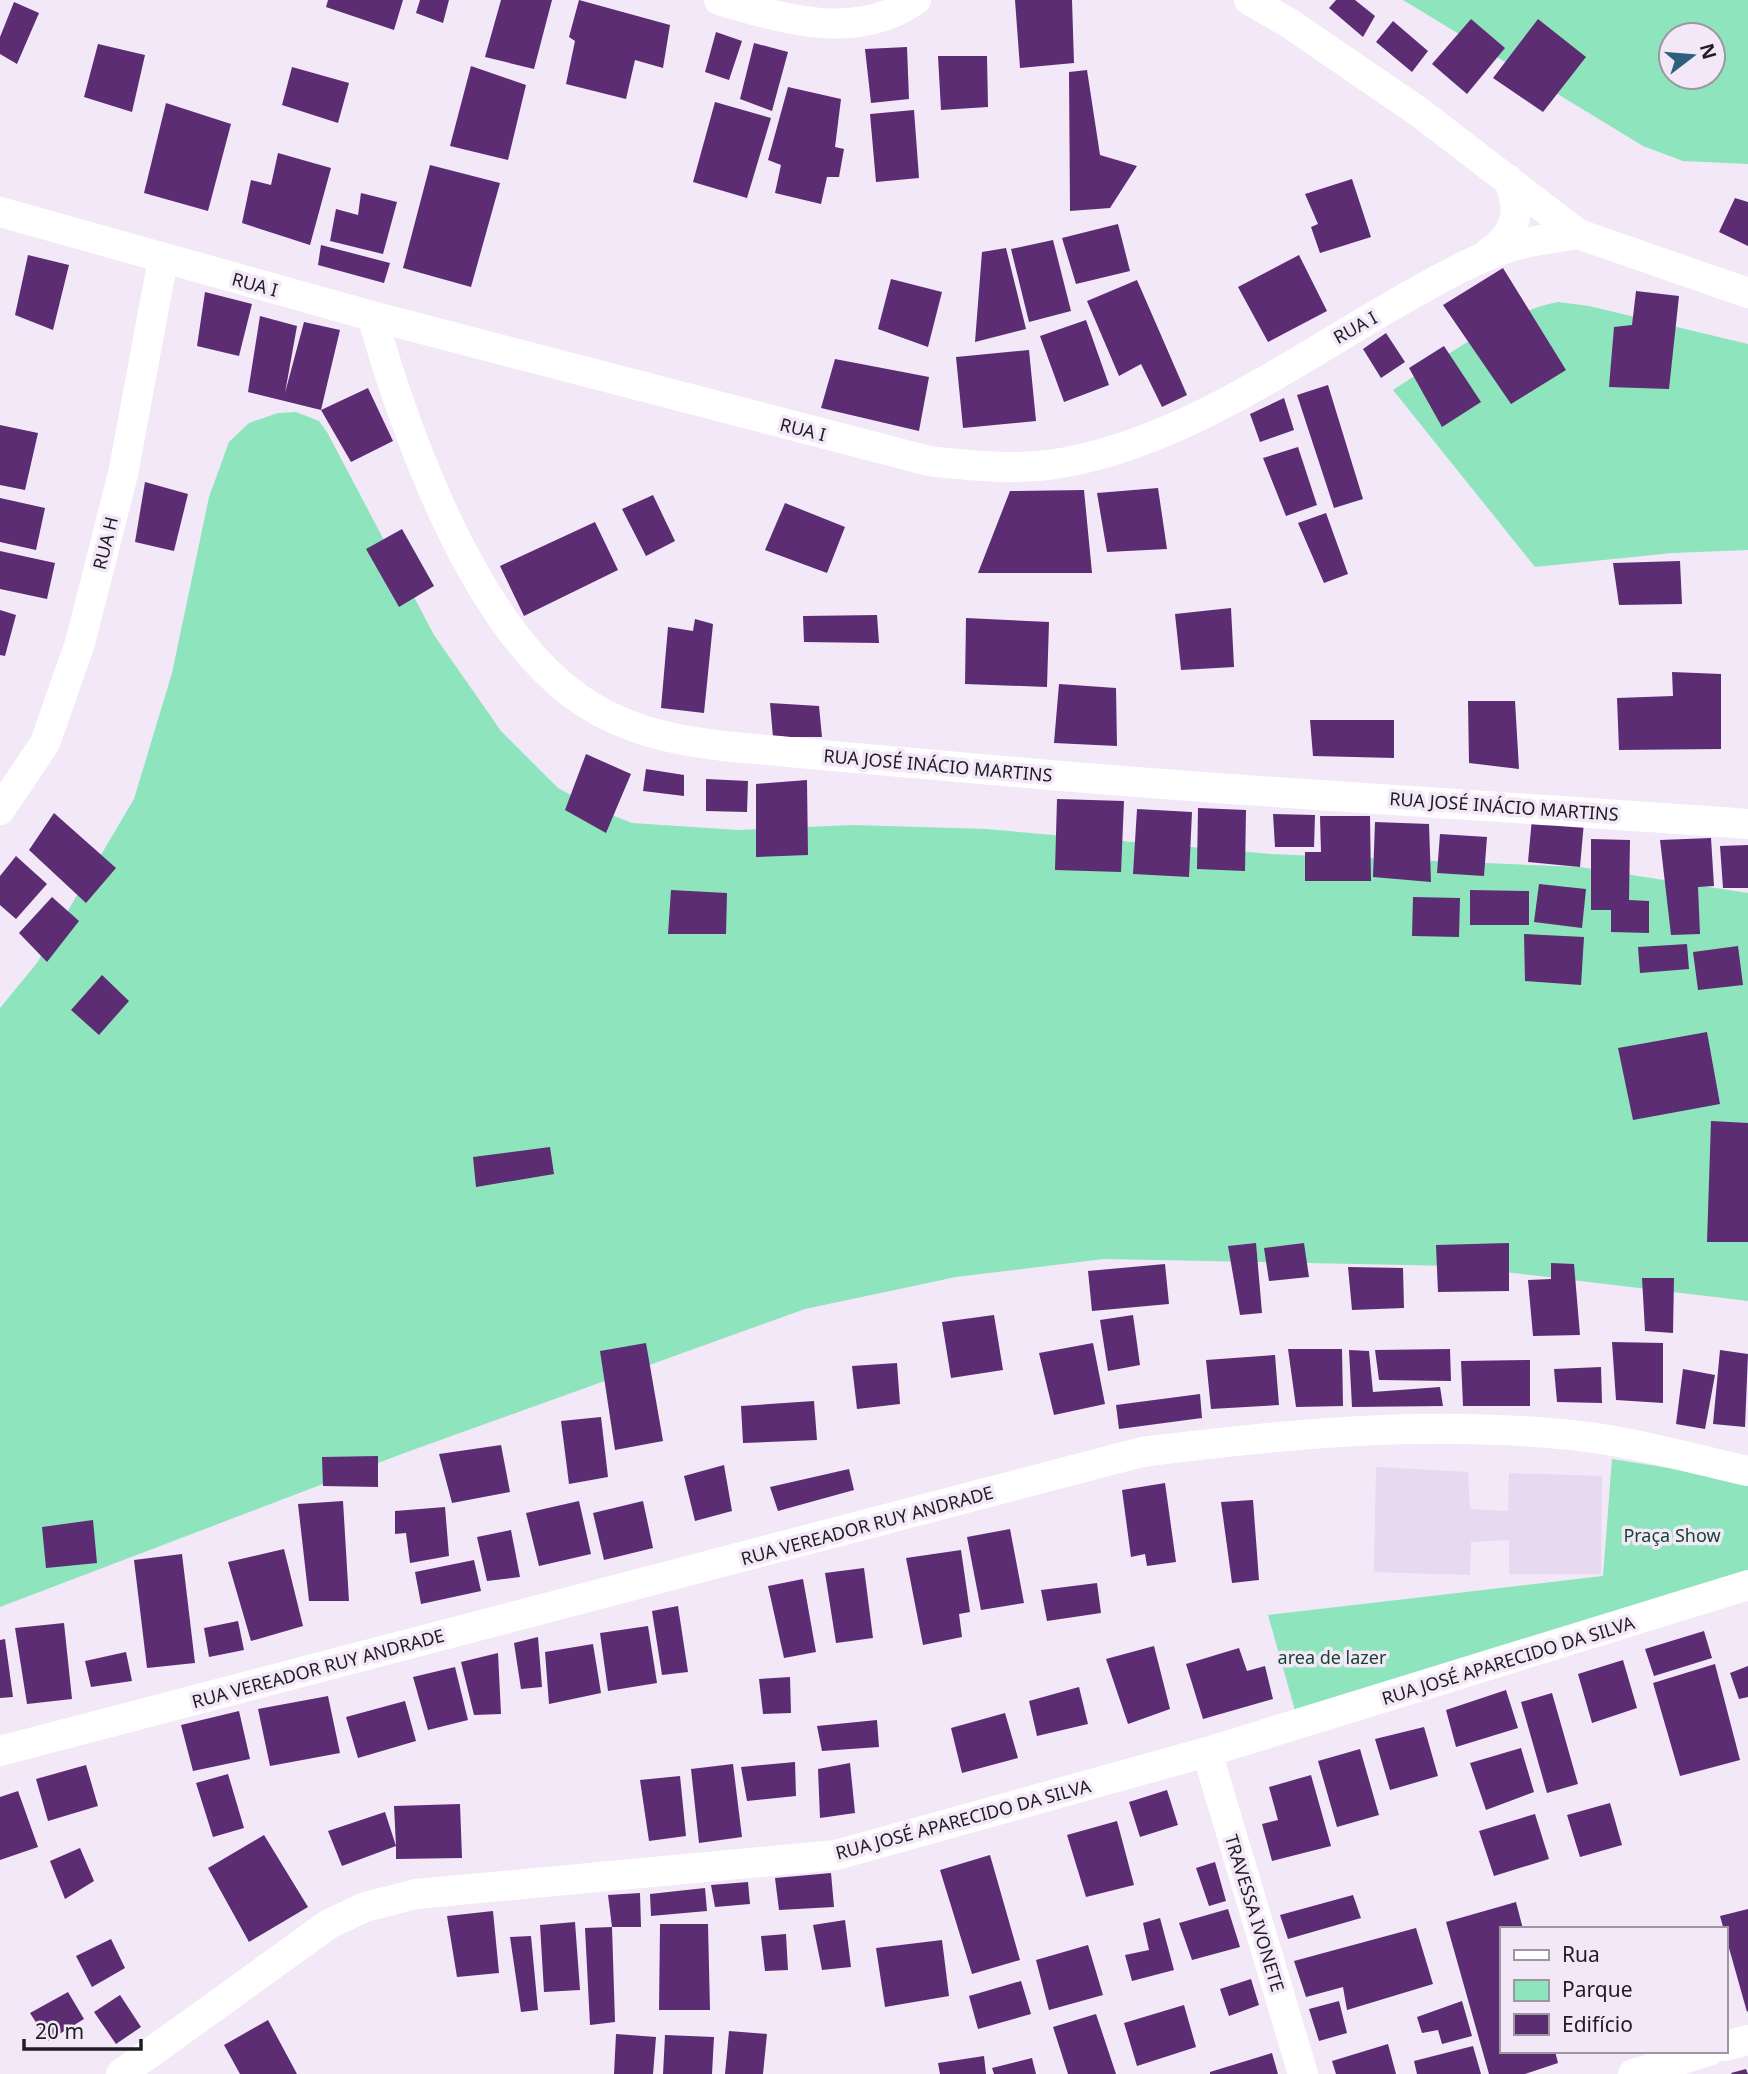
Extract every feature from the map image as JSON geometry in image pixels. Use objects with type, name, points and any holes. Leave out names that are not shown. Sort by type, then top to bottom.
[{"type":"street","points":[[719,0],[798,22],[853,23],[895,12],[916,0]]},
{"type":"street","name":"RUA I","points":[[1249,0],[1289,23],[1419,112],[1578,234],[1748,293]]},
{"type":"street","points":[[1476,261],[1501,244],[1514,227],[1517,208],[1508,179]]},
{"type":"street","name":"RUA I","points":[[0,212],[372,316],[929,461],[1007,468],[1067,462],[1160,434],[1215,409],[1476,261],[1510,247],[1578,234]]},
{"type":"street","name":"RUA H","points":[[0,810],[45,743],[80,643],[123,474],[163,259]]},
{"type":"street","name":"RUA JOSÉ INÁCIO MARTINS","points":[[372,316],[417,452],[462,547],[499,614],[549,675],[577,697],[630,726],[690,743],[1053,776],[1748,824]]},
{"type":"street","name":"RUA VEREADOR RUY ANDRADE","points":[[0,1751],[1142,1452],[1326,1431],[1488,1429],[1611,1441],[1748,1471]]},
{"type":"street","name":"RUA JOSÉ APARECIDO DA SILVA","points":[[121,2074],[297,1945],[329,1924],[365,1907],[416,1894],[836,1855],[1207,1752],[1748,1585]]},
{"type":"street","name":"TRAVESSA IVONETE","points":[[1207,1752],[1303,2074]]},
{"type":"street","points":[[1727,2045],[1748,2040]]},
{"type":"street","points":[[1633,2074],[1702,2053]]},
{"type":"shaded area","points":[[1376,1467],[1468,1472],[1470,1509],[1508,1511],[1509,1473],[1602,1476],[1601,1574],[1509,1574],[1509,1540],[1471,1542],[1470,1575],[1374,1572]]},
{"type":"green space","points":[[1403,0],[1748,0],[1748,164],[1683,161],[1643,146]]},
{"type":"green space","points":[[1558,302],[1589,306],[1748,344],[1748,550],[1672,553],[1535,567],[1393,390],[1495,326],[1538,307]]},
{"type":"green space","points":[[296,412],[319,421],[327,432],[434,635],[501,731],[558,788],[597,809],[632,823],[738,830],[853,825],[986,829],[1271,854],[1580,867],[1748,893],[1748,1301],[1455,1266],[1104,1259],[956,1277],[805,1309],[407,1452],[0,1607],[0,1008],[37,963],[134,799],[172,673],[209,497],[229,442],[249,423],[278,413]]},
{"type":"green space","points":[[1612,1459],[1694,1472],[1748,1486],[1748,1578],[1298,1721],[1268,1615],[1603,1576]]},
{"type":"building","points":[[328,0],[403,0],[394,30],[326,7]]},
{"type":"building","points":[[420,0],[449,0],[443,23],[416,13]]},
{"type":"building","points":[[501,0],[552,0],[534,69],[485,57]]},
{"type":"building","points":[[579,0],[670,25],[663,68],[635,60],[626,99],[566,84],[575,41],[569,37]]},
{"type":"building","points":[[1015,0],[1072,0],[1074,63],[1020,68]]},
{"type":"building","points":[[1336,0],[1355,0],[1375,16],[1363,37],[1329,8]]},
{"type":"building","points":[[14,2],[39,13],[17,64],[0,54],[0,37]]},
{"type":"building","points":[[1471,19],[1505,48],[1467,94],[1432,64]]},
{"type":"building","points":[[1538,19],[1586,57],[1543,112],[1493,78]]},
{"type":"building","points":[[1393,21],[1428,51],[1412,72],[1376,42]]},
{"type":"building","points":[[716,32],[742,41],[729,80],[705,72]]},
{"type":"building","points":[[754,43],[788,52],[772,111],[740,99]]},
{"type":"building","points":[[98,44],[145,55],[132,112],[84,97]]},
{"type":"building","points":[[907,47],[909,99],[871,103],[865,49]]},
{"type":"building","points":[[938,56],[987,56],[988,107],[941,110]]},
{"type":"building","points":[[471,66],[526,85],[508,160],[450,146]]},
{"type":"building","points":[[292,67],[349,83],[338,123],[282,105]]},
{"type":"building","points":[[1087,70],[1100,155],[1137,166],[1110,208],[1070,211],[1069,72]]},
{"type":"building","points":[[788,87],[841,99],[835,147],[844,149],[839,177],[827,177],[821,204],[775,193],[781,165],[768,160]]},
{"type":"building","points":[[715,102],[771,118],[747,198],[693,182]]},
{"type":"building","points":[[166,103],[231,124],[208,211],[144,193]]},
{"type":"building","points":[[914,110],[919,178],[876,182],[870,114]]},
{"type":"building","points":[[278,153],[331,168],[310,245],[242,223],[251,180],[271,185]]},
{"type":"building","points":[[430,165],[500,183],[471,287],[403,268]]},
{"type":"building","points":[[1352,179],[1371,237],[1320,253],[1311,227],[1318,224],[1305,194]]},
{"type":"building","points":[[361,193],[397,202],[383,254],[330,241],[336,209],[358,215]]},
{"type":"building","points":[[1735,198],[1748,202],[1748,246],[1719,232]]},
{"type":"building","points":[[1118,224],[1130,271],[1076,284],[1062,238]]},
{"type":"building","points":[[1053,240],[1071,311],[1029,322],[1011,249]]},
{"type":"building","points":[[321,245],[390,263],[384,283],[318,265]]},
{"type":"building","points":[[1006,248],[1026,329],[975,342],[982,252]]},
{"type":"building","points":[[28,255],[69,265],[53,330],[15,315]]},
{"type":"building","points":[[1299,255],[1327,311],[1268,342],[1238,287]]},
{"type":"building","points":[[1503,268],[1566,370],[1511,404],[1443,305]]},
{"type":"building","points":[[891,279],[942,292],[928,347],[878,329]]},
{"type":"building","points":[[1137,280],[1187,395],[1162,407],[1141,364],[1119,376],[1087,301]]},
{"type":"building","points":[[1636,291],[1679,296],[1669,389],[1609,387],[1614,327],[1632,325]]},
{"type":"building","points":[[205,292],[252,304],[239,356],[197,346]]},
{"type":"building","points":[[260,316],[297,326],[285,393],[304,322],[340,330],[321,410],[248,392]]},
{"type":"building","points":[[1086,320],[1109,385],[1064,402],[1040,336]]},
{"type":"building","points":[[1386,333],[1405,362],[1381,378],[1363,349]]},
{"type":"building","points":[[1444,346],[1481,402],[1442,427],[1409,368]]},
{"type":"building","points":[[1029,350],[1036,421],[963,428],[956,357]]},
{"type":"building","points":[[835,359],[929,377],[919,431],[821,408]]},
{"type":"building","points":[[1328,385],[1363,499],[1334,508],[1297,395]]},
{"type":"building","points":[[368,388],[393,441],[351,462],[321,410]]},
{"type":"building","points":[[1284,398],[1294,430],[1260,442],[1250,414]]},
{"type":"building","points":[[0,425],[38,433],[25,490],[0,485]]},
{"type":"building","points":[[1298,447],[1317,505],[1286,516],[1263,458]]},
{"type":"building","points":[[145,482],[188,494],[174,551],[135,542]]},
{"type":"building","points":[[1158,488],[1167,549],[1107,552],[1097,493]]},
{"type":"building","points":[[1084,490],[1092,573],[978,573],[1010,491]]},
{"type":"building","points":[[653,495],[675,541],[646,556],[622,509]]},
{"type":"building","points":[[0,498],[45,508],[36,550],[0,542]]},
{"type":"building","points":[[785,503],[845,527],[827,573],[765,550]]},
{"type":"building","points":[[1326,513],[1348,574],[1324,583],[1298,523]]},
{"type":"building","points":[[595,522],[618,570],[524,616],[500,566]]},
{"type":"building","points":[[402,529],[434,586],[399,607],[366,549]]},
{"type":"building","points":[[0,551],[55,563],[47,599],[0,589]]},
{"type":"building","points":[[1680,561],[1682,604],[1619,605],[1613,563]]},
{"type":"building","points":[[1231,608],[1234,667],[1181,670],[1175,614]]},
{"type":"building","points":[[0,610],[16,615],[5,656],[0,655]]},
{"type":"building","points":[[877,615],[879,643],[804,642],[803,616]]},
{"type":"building","points":[[966,618],[1049,622],[1047,687],[965,684]]},
{"type":"building","points":[[695,619],[713,624],[704,713],[661,708],[668,627],[693,631]]},
{"type":"building","points":[[1672,672],[1721,674],[1721,749],[1619,750],[1617,698],[1673,696]]},
{"type":"building","points":[[1059,684],[1116,688],[1117,746],[1054,743]]},
{"type":"building","points":[[1468,701],[1515,701],[1519,769],[1469,763]]},
{"type":"building","points":[[770,703],[819,706],[822,737],[773,737]]},
{"type":"building","points":[[1310,720],[1394,720],[1394,758],[1313,756]]},
{"type":"building","points":[[586,754],[631,774],[606,833],[565,810]]},
{"type":"building","points":[[646,769],[684,775],[684,796],[643,791]]},
{"type":"building","points":[[706,779],[748,781],[747,812],[706,811]]},
{"type":"building","points":[[807,780],[808,855],[756,857],[756,784]]},
{"type":"building","points":[[1057,799],[1124,801],[1121,872],[1055,870]]},
{"type":"building","points":[[1198,808],[1246,810],[1245,871],[1197,869]]},
{"type":"building","points":[[1137,809],[1192,812],[1189,877],[1133,874]]},
{"type":"building","points":[[54,813],[116,868],[86,903],[29,850]]},
{"type":"building","points":[[1273,814],[1315,815],[1314,847],[1275,847]]},
{"type":"building","points":[[1320,816],[1370,816],[1371,881],[1305,881],[1305,852],[1321,852]]},
{"type":"building","points":[[1532,818],[1584,822],[1580,867],[1528,862]]},
{"type":"building","points":[[1375,822],[1429,824],[1431,882],[1373,877]]},
{"type":"building","points":[[1440,834],[1487,837],[1484,876],[1437,873]]},
{"type":"building","points":[[1711,838],[1714,886],[1698,887],[1700,934],[1671,935],[1660,840]]},
{"type":"building","points":[[1591,839],[1630,840],[1629,900],[1649,901],[1649,933],[1611,932],[1611,910],[1591,910]]},
{"type":"building","points":[[1748,845],[1748,888],[1723,888],[1720,846]]},
{"type":"building","points":[[16,856],[47,884],[16,919],[0,905],[0,876]]},
{"type":"building","points":[[1539,884],[1586,889],[1582,928],[1534,922]]},
{"type":"building","points":[[671,890],[727,893],[726,934],[668,934]]},
{"type":"building","points":[[1470,890],[1529,891],[1529,925],[1470,925]]},
{"type":"building","points":[[52,897],[79,921],[47,962],[19,933]]},
{"type":"building","points":[[1413,897],[1460,898],[1459,937],[1412,936]]},
{"type":"building","points":[[1524,934],[1584,937],[1581,985],[1525,981]]},
{"type":"building","points":[[1687,944],[1689,969],[1640,973],[1638,947]]},
{"type":"building","points":[[1738,946],[1743,985],[1698,990],[1693,952]]},
{"type":"building","points":[[102,975],[129,1001],[99,1035],[71,1010]]},
{"type":"building","points":[[1707,1032],[1720,1104],[1633,1120],[1618,1048]]},
{"type":"building","points":[[1711,1121],[1748,1123],[1748,1242],[1707,1242]]},
{"type":"building","points":[[550,1147],[554,1174],[476,1187],[473,1157]]},
{"type":"building","points":[[1256,1243],[1262,1313],[1240,1315],[1228,1246]]},
{"type":"building","points":[[1304,1243],[1309,1277],[1269,1281],[1264,1248]]},
{"type":"building","points":[[1509,1243],[1509,1291],[1438,1292],[1436,1245]]},
{"type":"building","points":[[1551,1263],[1574,1264],[1580,1335],[1533,1336],[1528,1280],[1551,1279]]},
{"type":"building","points":[[1165,1264],[1169,1304],[1092,1311],[1088,1271]]},
{"type":"building","points":[[1348,1267],[1403,1268],[1404,1308],[1352,1310]]},
{"type":"building","points":[[1642,1278],[1674,1278],[1673,1333],[1645,1331]]},
{"type":"building","points":[[994,1315],[1003,1370],[951,1378],[942,1322]]},
{"type":"building","points":[[1133,1315],[1140,1365],[1108,1371],[1100,1320]]},
{"type":"building","points":[[1612,1342],[1663,1343],[1663,1403],[1616,1400]]},
{"type":"building","points":[[646,1343],[663,1441],[615,1450],[600,1351]]},
{"type":"building","points":[[1093,1343],[1105,1404],[1054,1415],[1039,1353]]},
{"type":"building","points":[[1288,1349],[1342,1349],[1343,1406],[1296,1407]]},
{"type":"building","points":[[1450,1349],[1451,1381],[1379,1380],[1375,1350]]},
{"type":"building","points":[[1349,1350],[1369,1351],[1373,1392],[1440,1387],[1443,1406],[1352,1407]]},
{"type":"building","points":[[1720,1350],[1748,1354],[1745,1427],[1713,1424]]},
{"type":"building","points":[[1275,1355],[1279,1405],[1211,1409],[1206,1360]]},
{"type":"building","points":[[1530,1360],[1530,1406],[1463,1406],[1461,1361]]},
{"type":"building","points":[[897,1363],[900,1404],[857,1409],[852,1366]]},
{"type":"building","points":[[1601,1367],[1602,1403],[1557,1402],[1554,1369]]},
{"type":"building","points":[[1683,1369],[1715,1375],[1705,1429],[1676,1424]]},
{"type":"building","points":[[1200,1394],[1202,1418],[1119,1429],[1116,1405]]},
{"type":"building","points":[[814,1401],[817,1440],[743,1443],[741,1406]]},
{"type":"building","points":[[601,1417],[608,1477],[569,1484],[561,1421]]},
{"type":"building","points":[[501,1445],[510,1492],[452,1503],[439,1454]]},
{"type":"building","points":[[378,1456],[378,1487],[323,1486],[322,1457]]},
{"type":"building","points":[[724,1465],[732,1511],[695,1521],[684,1476]]},
{"type":"building","points":[[849,1469],[854,1490],[778,1511],[770,1487]]},
{"type":"building","points":[[1165,1483],[1176,1562],[1147,1566],[1145,1554],[1131,1557],[1122,1490]]},
{"type":"building","points":[[1253,1500],[1259,1580],[1232,1583],[1221,1502]]},
{"type":"building","points":[[343,1501],[349,1601],[309,1601],[298,1504]]},
{"type":"building","points":[[579,1501],[591,1554],[539,1566],[526,1513]]},
{"type":"building","points":[[643,1501],[653,1548],[604,1560],[593,1513]]},
{"type":"building","points":[[445,1507],[449,1556],[410,1563],[406,1533],[395,1534],[395,1511]]},
{"type":"building","points":[[93,1520],[97,1563],[46,1568],[42,1527]]},
{"type":"building","points":[[1010,1529],[1024,1603],[981,1610],[967,1537]]},
{"type":"building","points":[[511,1530],[520,1577],[487,1581],[477,1537]]},
{"type":"building","points":[[284,1549],[303,1626],[251,1641],[228,1562]]},
{"type":"building","points":[[961,1550],[970,1612],[959,1614],[962,1637],[923,1645],[906,1558]]},
{"type":"building","points":[[182,1554],[195,1663],[147,1668],[134,1560]]},
{"type":"building","points":[[474,1560],[481,1591],[421,1604],[415,1572]]},
{"type":"building","points":[[864,1568],[873,1638],[836,1643],[825,1573]]},
{"type":"building","points":[[803,1579],[816,1652],[784,1658],[768,1586]]},
{"type":"building","points":[[1097,1583],[1101,1613],[1047,1621],[1041,1590]]},
{"type":"building","points":[[678,1606],[688,1672],[662,1675],[652,1611]]},
{"type":"building","points":[[238,1621],[244,1650],[209,1657],[204,1628]]},
{"type":"building","points":[[64,1623],[72,1699],[27,1704],[15,1628]]},
{"type":"building","points":[[648,1626],[657,1683],[608,1691],[600,1633]]},
{"type":"building","points":[[1704,1631],[1712,1658],[1654,1676],[1645,1649]]},
{"type":"building","points":[[538,1637],[542,1687],[521,1689],[514,1643]]},
{"type":"building","points":[[5,1639],[13,1697],[0,1698],[0,1640]]},
{"type":"building","points":[[593,1644],[601,1693],[549,1704],[545,1652]]},
{"type":"building","points":[[1154,1646],[1170,1709],[1128,1724],[1106,1659]]},
{"type":"building","points":[[1239,1648],[1247,1671],[1265,1666],[1273,1699],[1203,1719],[1186,1664]]},
{"type":"building","points":[[126,1652],[132,1681],[91,1687],[85,1661]]},
{"type":"building","points":[[498,1653],[501,1714],[474,1715],[461,1662]]},
{"type":"building","points":[[1623,1660],[1637,1708],[1592,1723],[1578,1674]]},
{"type":"building","points":[[1715,1664],[1740,1760],[1680,1776],[1653,1683]]},
{"type":"building","points":[[1748,1666],[1748,1697],[1739,1699],[1730,1673]]},
{"type":"building","points":[[455,1667],[468,1720],[428,1730],[413,1677]]},
{"type":"building","points":[[790,1677],[791,1713],[763,1714],[759,1679]]},
{"type":"building","points":[[1079,1687],[1088,1724],[1037,1736],[1029,1701]]},
{"type":"building","points":[[1506,1690],[1518,1728],[1456,1747],[1446,1710]]},
{"type":"building","points":[[1552,1693],[1578,1784],[1547,1793],[1521,1702]]},
{"type":"building","points":[[328,1696],[340,1753],[270,1766],[258,1709]]},
{"type":"building","points":[[405,1701],[416,1741],[358,1758],[346,1717]]},
{"type":"building","points":[[239,1711],[250,1759],[193,1771],[181,1725]]},
{"type":"building","points":[[1005,1713],[1018,1758],[962,1773],[951,1728]]},
{"type":"building","points":[[877,1720],[879,1747],[822,1751],[817,1726]]},
{"type":"building","points":[[1424,1727],[1438,1776],[1390,1790],[1375,1739]]},
{"type":"building","points":[[1521,1748],[1534,1792],[1486,1810],[1470,1763]]},
{"type":"building","points":[[1360,1749],[1379,1815],[1337,1827],[1318,1761]]},
{"type":"building","points":[[795,1762],[796,1796],[747,1801],[741,1767]]},
{"type":"building","points":[[850,1763],[855,1813],[820,1818],[818,1769]]},
{"type":"building","points":[[733,1764],[742,1837],[699,1843],[691,1769]]},
{"type":"building","points":[[86,1765],[98,1806],[48,1821],[36,1779]]},
{"type":"building","points":[[228,1774],[244,1828],[213,1837],[196,1783]]},
{"type":"building","points":[[1311,1775],[1331,1846],[1272,1861],[1262,1824],[1278,1820],[1269,1787]]},
{"type":"building","points":[[680,1776],[686,1836],[649,1841],[640,1780]]},
{"type":"building","points":[[1167,1790],[1178,1825],[1140,1837],[1129,1802]]},
{"type":"building","points":[[18,1791],[38,1847],[0,1860],[0,1797]]},
{"type":"building","points":[[1610,1803],[1622,1845],[1580,1857],[1567,1815]]},
{"type":"building","points":[[460,1804],[462,1858],[396,1859],[394,1806]]},
{"type":"building","points":[[385,1812],[396,1846],[342,1866],[328,1831]]},
{"type":"building","points":[[1535,1814],[1549,1859],[1494,1876],[1479,1831]]},
{"type":"building","points":[[1117,1821],[1134,1885],[1086,1897],[1067,1835]]},
{"type":"building","points":[[264,1835],[308,1907],[249,1942],[208,1868]]},
{"type":"building","points":[[80,1848],[94,1881],[65,1899],[50,1861]]},
{"type":"building","points":[[990,1855],[1020,1960],[972,1974],[940,1870]]},
{"type":"building","points":[[1215,1862],[1226,1901],[1209,1906],[1196,1868]]},
{"type":"building","points":[[831,1873],[834,1907],[779,1910],[775,1878]]},
{"type":"building","points":[[748,1882],[750,1904],[715,1907],[711,1885]]},
{"type":"building","points":[[705,1888],[707,1911],[651,1916],[650,1894]]},
{"type":"building","points":[[640,1893],[641,1927],[612,1927],[608,1895]]},
{"type":"building","points":[[1353,1895],[1361,1918],[1288,1939],[1280,1915]]},
{"type":"building","points":[[1516,1902],[1522,1927],[1500,1927],[1500,2053],[1556,2053],[1558,2063],[1525,2074],[1489,2074],[1446,1922]]},
{"type":"building","points":[[1228,1909],[1240,1947],[1192,1960],[1179,1923]]},
{"type":"building","points":[[1748,1909],[1747,2012],[1727,1941],[1727,1927],[1723,1927],[1720,1916]]},
{"type":"building","points":[[493,1911],[499,1973],[457,1977],[447,1916]]},
{"type":"building","points":[[1160,1918],[1174,1970],[1132,1981],[1125,1955],[1149,1950],[1143,1923]]},
{"type":"building","points":[[845,1920],[851,1967],[822,1970],[813,1925]]},
{"type":"building","points":[[575,1922],[580,1990],[544,1992],[540,1925]]},
{"type":"building","points":[[660,1924],[708,1924],[710,2010],[659,2010]]},
{"type":"building","points":[[612,1927],[615,2022],[590,2025],[585,1928]]},
{"type":"building","points":[[1416,1928],[1433,1984],[1347,2010],[1343,1987],[1306,1997],[1294,1961]]},
{"type":"building","points":[[786,1934],[788,1970],[765,1971],[761,1936]]},
{"type":"building","points":[[531,1936],[538,2010],[521,2012],[510,1937]]},
{"type":"building","points":[[111,1939],[125,1968],[92,1987],[76,1956]]},
{"type":"building","points":[[942,1940],[949,1996],[885,2007],[876,1948]]},
{"type":"building","points":[[1088,1945],[1103,1995],[1049,2010],[1036,1960]]},
{"type":"building","points":[[1251,1979],[1259,2005],[1229,2016],[1220,1989]]},
{"type":"building","points":[[1021,1981],[1031,2014],[978,2029],[969,1996]]},
{"type":"building","points":[[68,1992],[84,2019],[48,2041],[30,2013]]},
{"type":"building","points":[[120,1995],[141,2027],[116,2044],[94,2012]]},
{"type":"building","points":[[1339,2001],[1347,2033],[1319,2041],[1309,2009]]},
{"type":"building","points":[[1462,2001],[1472,2036],[1442,2044],[1438,2030],[1422,2033],[1417,2017]]},
{"type":"building","points":[[1184,2005],[1196,2047],[1137,2066],[1124,2023]]},
{"type":"building","points":[[1096,2014],[1116,2074],[1068,2074],[1053,2027]]},
{"type":"building","points":[[268,2020],[297,2074],[240,2074],[224,2045]]},
{"type":"building","points":[[729,2031],[767,2034],[763,2074],[725,2074]]},
{"type":"building","points":[[616,2034],[656,2037],[653,2074],[614,2074]]},
{"type":"building","points":[[665,2035],[714,2037],[712,2074],[663,2074]]},
{"type":"building","points":[[1388,2044],[1396,2074],[1336,2074],[1332,2061]]},
{"type":"building","points":[[1473,2046],[1481,2074],[1417,2074],[1414,2061]]},
{"type":"building","points":[[1272,2053],[1278,2074],[1210,2074],[1210,2072]]},
{"type":"building","points":[[984,2056],[986,2074],[940,2074],[938,2063]]},
{"type":"building","points":[[1032,2058],[1036,2074],[994,2074],[992,2068]]},
{"type":"building","points":[[1746,2069],[1748,2074],[1731,2073]]},
{"type":"park label","name":"Praça Show","points":[[1672,1535]]},
{"type":"park label","name":"area de lazer","points":[[1332,1657]]}]
